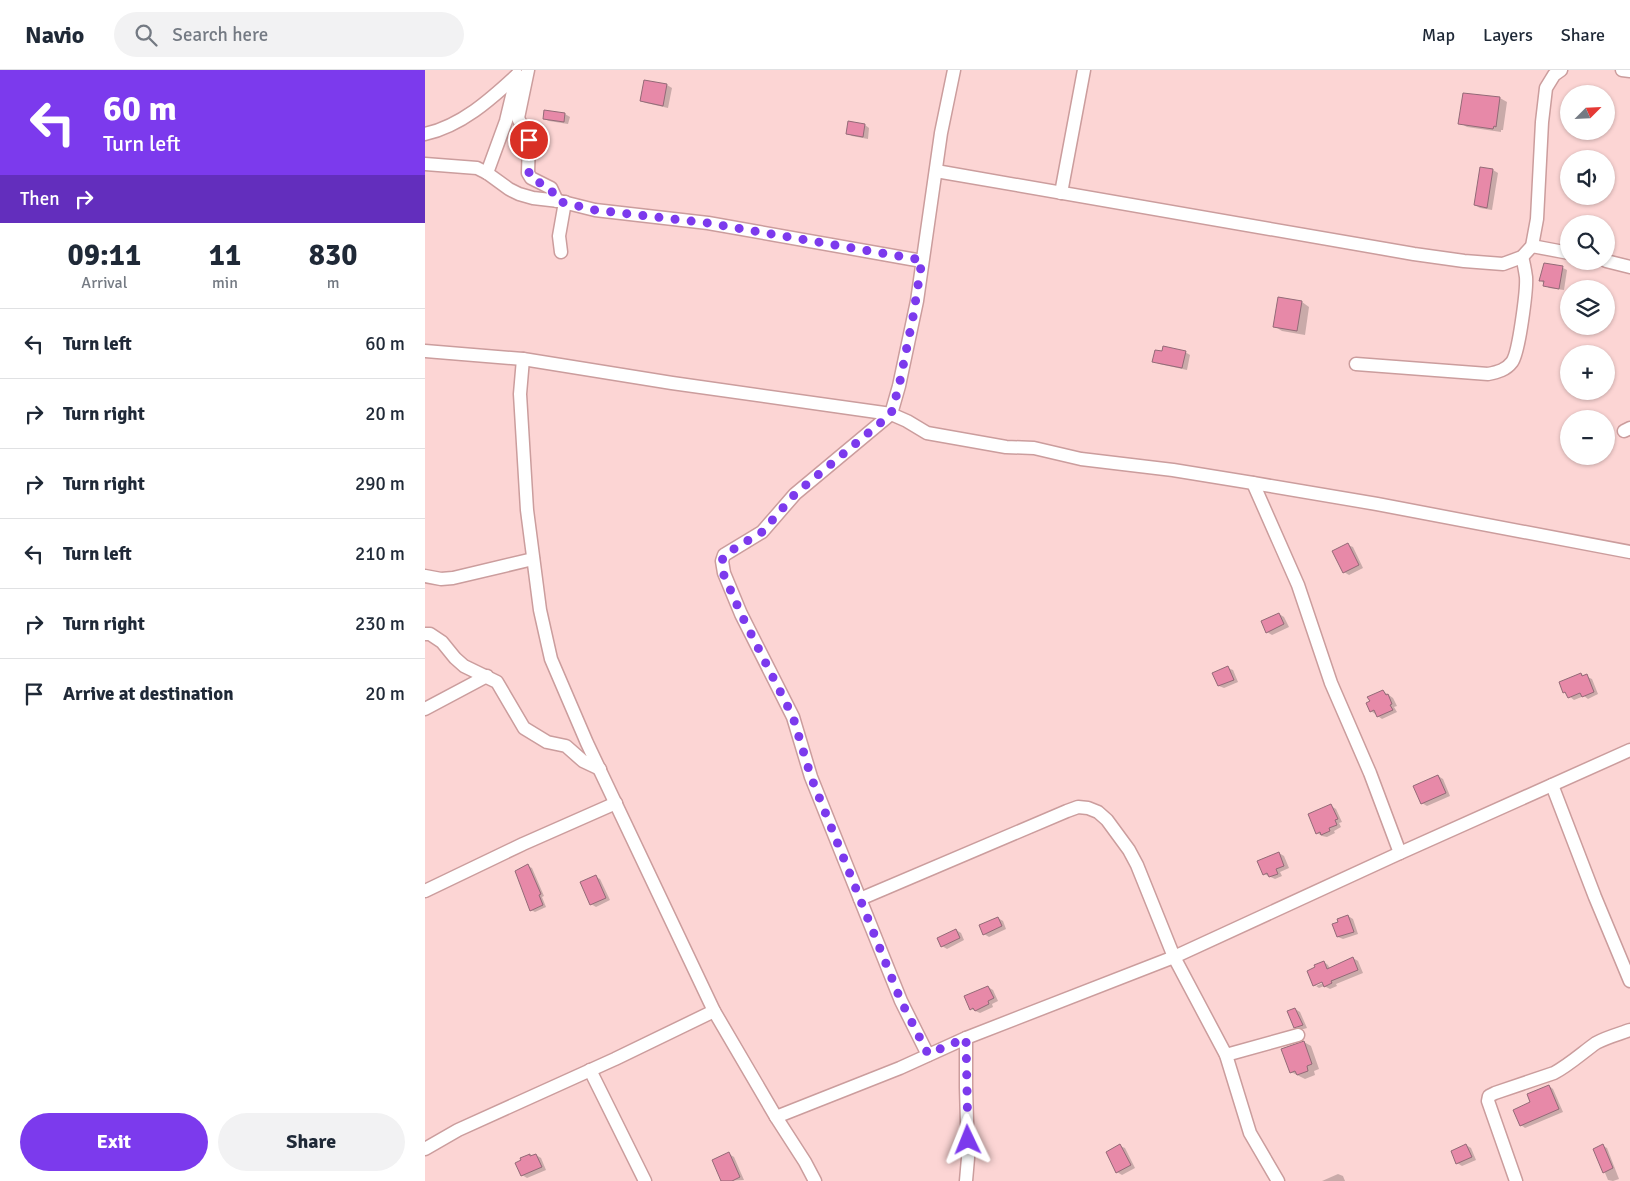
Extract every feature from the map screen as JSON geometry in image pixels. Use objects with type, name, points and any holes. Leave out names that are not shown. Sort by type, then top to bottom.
[{"type":"street","points":[[928,1054],[901,1001],[859,899],[811,777],[793,717],[741,614],[723,573],[722,561],[724,555],[762,532],[795,494],[891,414],[899,386],[917,301],[941,133],[954,70]]},
{"type":"street","points":[[1061,193],[1084,70]]},
{"type":"street","points":[[936,171],[1414,254],[1503,264],[1522,257],[1532,246],[1537,219],[1541,122],[1545,88],[1554,75],[1561,70]]},
{"type":"street","points":[[425,134],[445,128],[477,109],[521,72]]},
{"type":"street","points":[[487,173],[521,72]]},
{"type":"street","points":[[521,72],[518,118],[529,140],[528,173],[531,178],[551,188],[561,202],[559,236],[561,252]]},
{"type":"street","points":[[425,164],[469,166],[487,173],[519,194],[595,210],[708,223],[922,260]]},
{"type":"street","points":[[1532,246],[1560,251]]},
{"type":"street","points":[[1356,364],[1488,374],[1502,371],[1513,361],[1517,343],[1526,288],[1522,257]]},
{"type":"street","points":[[1615,263],[1630,267]]},
{"type":"street","points":[[425,351],[523,359],[672,383],[891,414],[927,433],[1006,447],[1034,448],[1081,459],[1253,482],[1630,552]]},
{"type":"street","points":[[523,359],[521,422],[527,510],[540,610],[551,659],[587,743],[714,1011],[815,1181]]},
{"type":"street","points":[[1253,482],[1299,585],[1331,683],[1370,773],[1400,852]]},
{"type":"street","points":[[425,576],[441,580],[533,559]]},
{"type":"street","points":[[425,634],[430,634],[442,642],[464,666],[500,684],[524,728],[547,742],[566,746],[583,761],[600,769]]},
{"type":"street","points":[[425,709],[487,676]]},
{"type":"street","points":[[776,1117],[900,1068],[966,1038],[1174,956],[1400,852],[1630,750]]},
{"type":"street","points":[[1552,785],[1630,981]]},
{"type":"street","points":[[425,892],[523,844],[616,803]]},
{"type":"street","points":[[859,899],[1067,811],[1078,807],[1098,812],[1107,820],[1129,850],[1137,865],[1174,956],[1226,1055],[1250,1132],[1278,1181]]},
{"type":"street","points":[[425,1149],[458,1130],[714,1011]]},
{"type":"street","points":[[1516,1181],[1488,1101],[1489,1096],[1561,1070],[1596,1044],[1630,1030]]},
{"type":"street","points":[[1226,1055],[1298,1035]]},
{"type":"street","points":[[966,1038],[968,1158],[966,1181]]},
{"type":"street","points":[[590,1070],[645,1181]]},
{"type":"building","points":[[644,80],[667,84],[663,106],[640,101]]},
{"type":"building","points":[[1463,93],[1500,97],[1496,127],[1494,126],[1493,129],[1458,124]]},
{"type":"building","points":[[544,110],[565,113],[564,122],[543,119]]},
{"type":"building","points":[[848,121],[865,124],[863,137],[846,134]]},
{"type":"building","points":[[1480,167],[1493,169],[1487,208],[1474,205]]},
{"type":"building","points":[[1544,263],[1560,266],[1560,270],[1562,270],[1559,289],[1543,286],[1544,281],[1539,281]]},
{"type":"building","points":[[1278,297],[1302,301],[1297,331],[1273,327]]},
{"type":"building","points":[[1163,346],[1186,351],[1182,368],[1152,362],[1155,350],[1162,351]]},
{"type":"building","points":[[1348,543],[1359,565],[1343,573],[1332,551]]},
{"type":"building","points":[[1279,613],[1284,624],[1266,633],[1261,621]]},
{"type":"building","points":[[1228,666],[1234,680],[1218,686],[1212,673]]},
{"type":"building","points":[[1581,673],[1582,676],[1587,674],[1594,692],[1582,697],[1580,693],[1568,698],[1565,692],[1563,693],[1559,682]]},
{"type":"building","points":[[1383,690],[1386,695],[1388,694],[1393,710],[1377,717],[1374,710],[1370,712],[1366,703],[1370,701],[1367,697]]},
{"type":"building","points":[[1438,775],[1446,793],[1421,804],[1413,786]]},
{"type":"building","points":[[1331,804],[1338,819],[1335,820],[1337,825],[1329,828],[1330,831],[1321,835],[1320,832],[1316,834],[1308,814]]},
{"type":"building","points":[[1279,852],[1284,866],[1276,869],[1278,874],[1269,877],[1267,873],[1263,875],[1257,861]]},
{"type":"building","points":[[528,864],[541,894],[539,895],[543,905],[530,911],[515,871]]},
{"type":"building","points":[[596,875],[606,898],[590,905],[580,882]]},
{"type":"building","points":[[1348,915],[1354,932],[1337,937],[1332,924],[1338,922],[1337,919]]},
{"type":"building","points":[[998,917],[1002,926],[983,935],[979,925]]},
{"type":"building","points":[[956,929],[960,938],[941,947],[937,938]]},
{"type":"building","points":[[1353,957],[1358,970],[1331,981],[1332,983],[1324,987],[1322,982],[1313,986],[1307,971],[1315,967],[1314,965],[1324,961],[1327,969]]},
{"type":"building","points":[[988,986],[994,998],[988,1001],[989,1004],[975,1011],[973,1008],[970,1010],[964,996]]},
{"type":"building","points":[[1295,1008],[1303,1025],[1294,1028],[1287,1011]]},
{"type":"building","points":[[1304,1041],[1312,1064],[1307,1066],[1308,1071],[1297,1075],[1295,1071],[1290,1073],[1281,1049]]},
{"type":"building","points":[[1549,1085],[1559,1109],[1520,1126],[1513,1110],[1530,1102],[1527,1094]]},
{"type":"building","points":[[1120,1144],[1131,1165],[1116,1173],[1106,1152]]},
{"type":"building","points":[[1466,1144],[1472,1157],[1456,1164],[1451,1151]]},
{"type":"building","points":[[1603,1144],[1613,1168],[1603,1173],[1593,1149]]},
{"type":"building","points":[[729,1152],[740,1177],[732,1181],[721,1181],[712,1160]]},
{"type":"building","points":[[530,1154],[530,1156],[536,1154],[542,1167],[521,1176],[515,1163],[521,1160],[520,1158]]},
{"type":"route","points":[[529,140],[529,176],[549,186],[553,190],[557,201],[595,210],[708,223],[922,260],[917,301],[899,386],[891,414],[795,494],[767,528],[724,555],[722,564],[723,573],[741,614],[793,717],[811,777],[859,899],[914,1028],[928,1054],[966,1038],[968,1140]]}]
